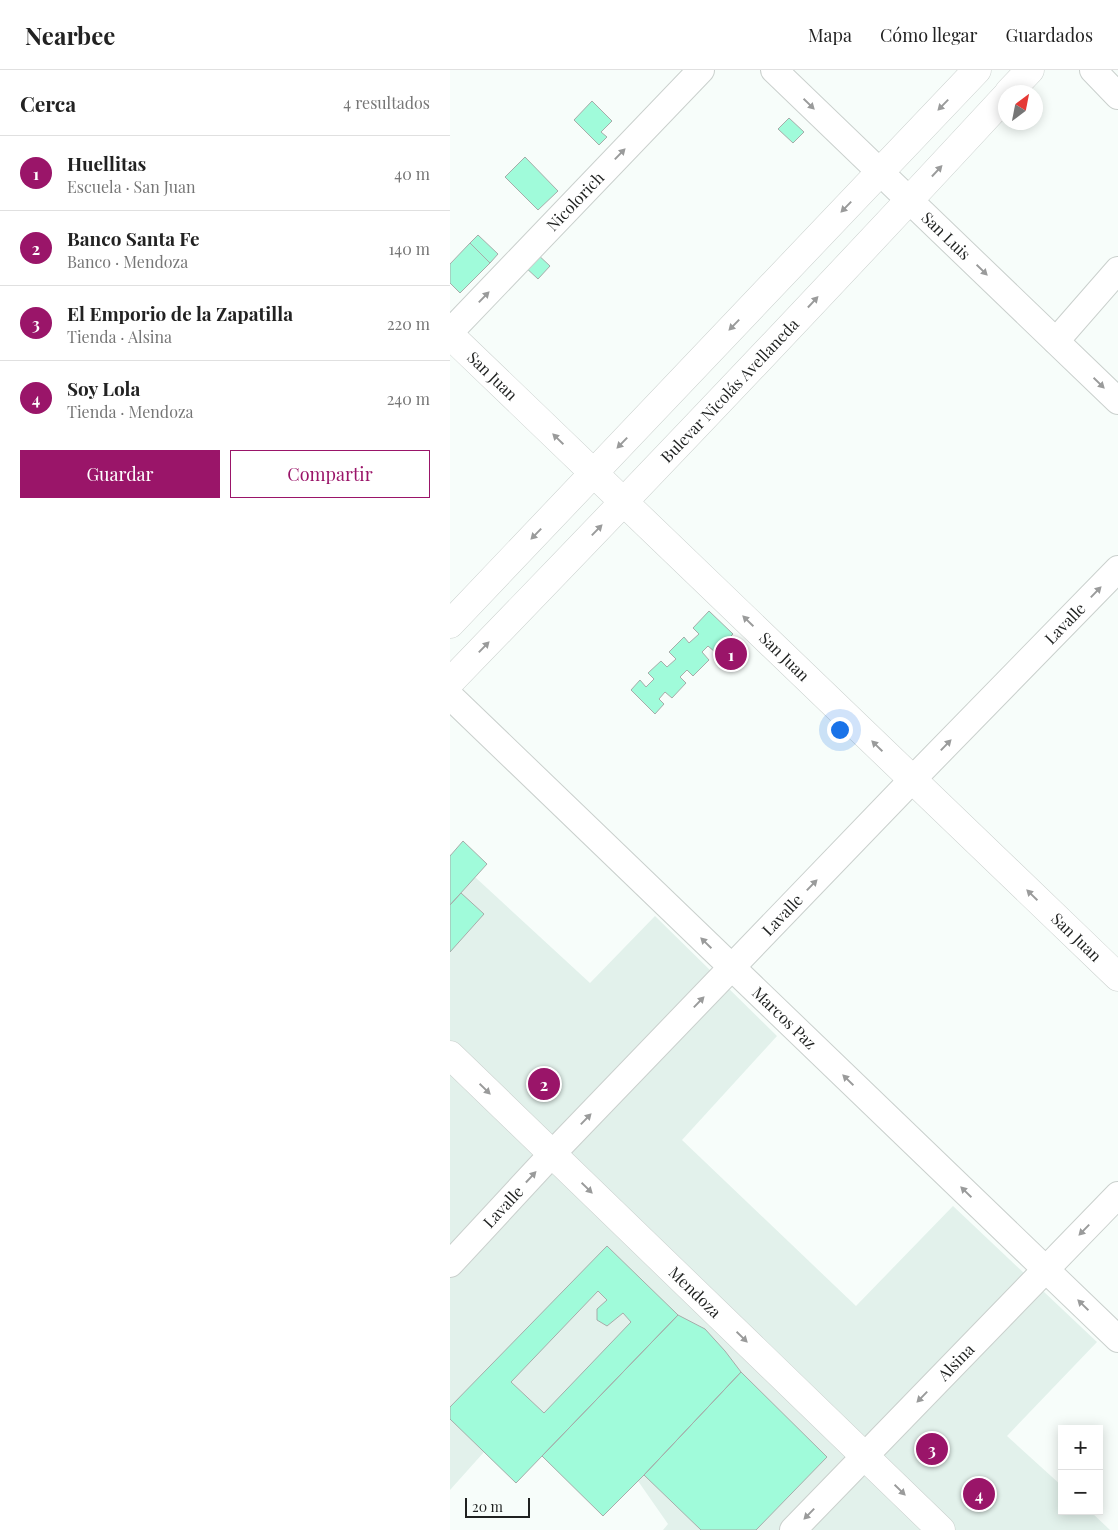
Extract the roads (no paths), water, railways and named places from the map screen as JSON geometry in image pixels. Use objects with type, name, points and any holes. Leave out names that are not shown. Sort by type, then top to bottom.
[{"type":"main road","points":[[450,624],[976,70]]},
{"type":"main road","points":[[1016,85],[1030,70]]},
{"type":"main road","name":"Bulevar Nicolás Avellaneda","points":[[450,682],[624,502],[998,105]]},
{"type":"main road","name":"San Juan","points":[[450,334],[1118,977]]},
{"type":"main road","name":"Mendoza","points":[[450,1055],[941,1530]]},
{"type":"street","name":"Nicolorich","points":[[450,334],[701,70]]},
{"type":"street","name":"San Luis","points":[[774,70],[1118,401]]},
{"type":"street","points":[[1093,70],[1118,96]]},
{"type":"street","points":[[1056,341],[1118,270]]},
{"type":"street","name":"Lavalle","points":[[450,1264],[552,1154],[1118,569]]},
{"type":"street","name":"Marcos Paz","points":[[450,696],[1118,1339]]},
{"type":"street","name":"Alsina","points":[[793,1530],[1118,1195]]},
{"type":"place","name":"Huellitas","points":[[731,654]]},
{"type":"place","name":"Banco Santa Fe","points":[[544,1084]]},
{"type":"place","name":"El Emporio de la Zapatilla","points":[[932,1449]]},
{"type":"place","name":"Soy Lola","points":[[979,1494]]}]
